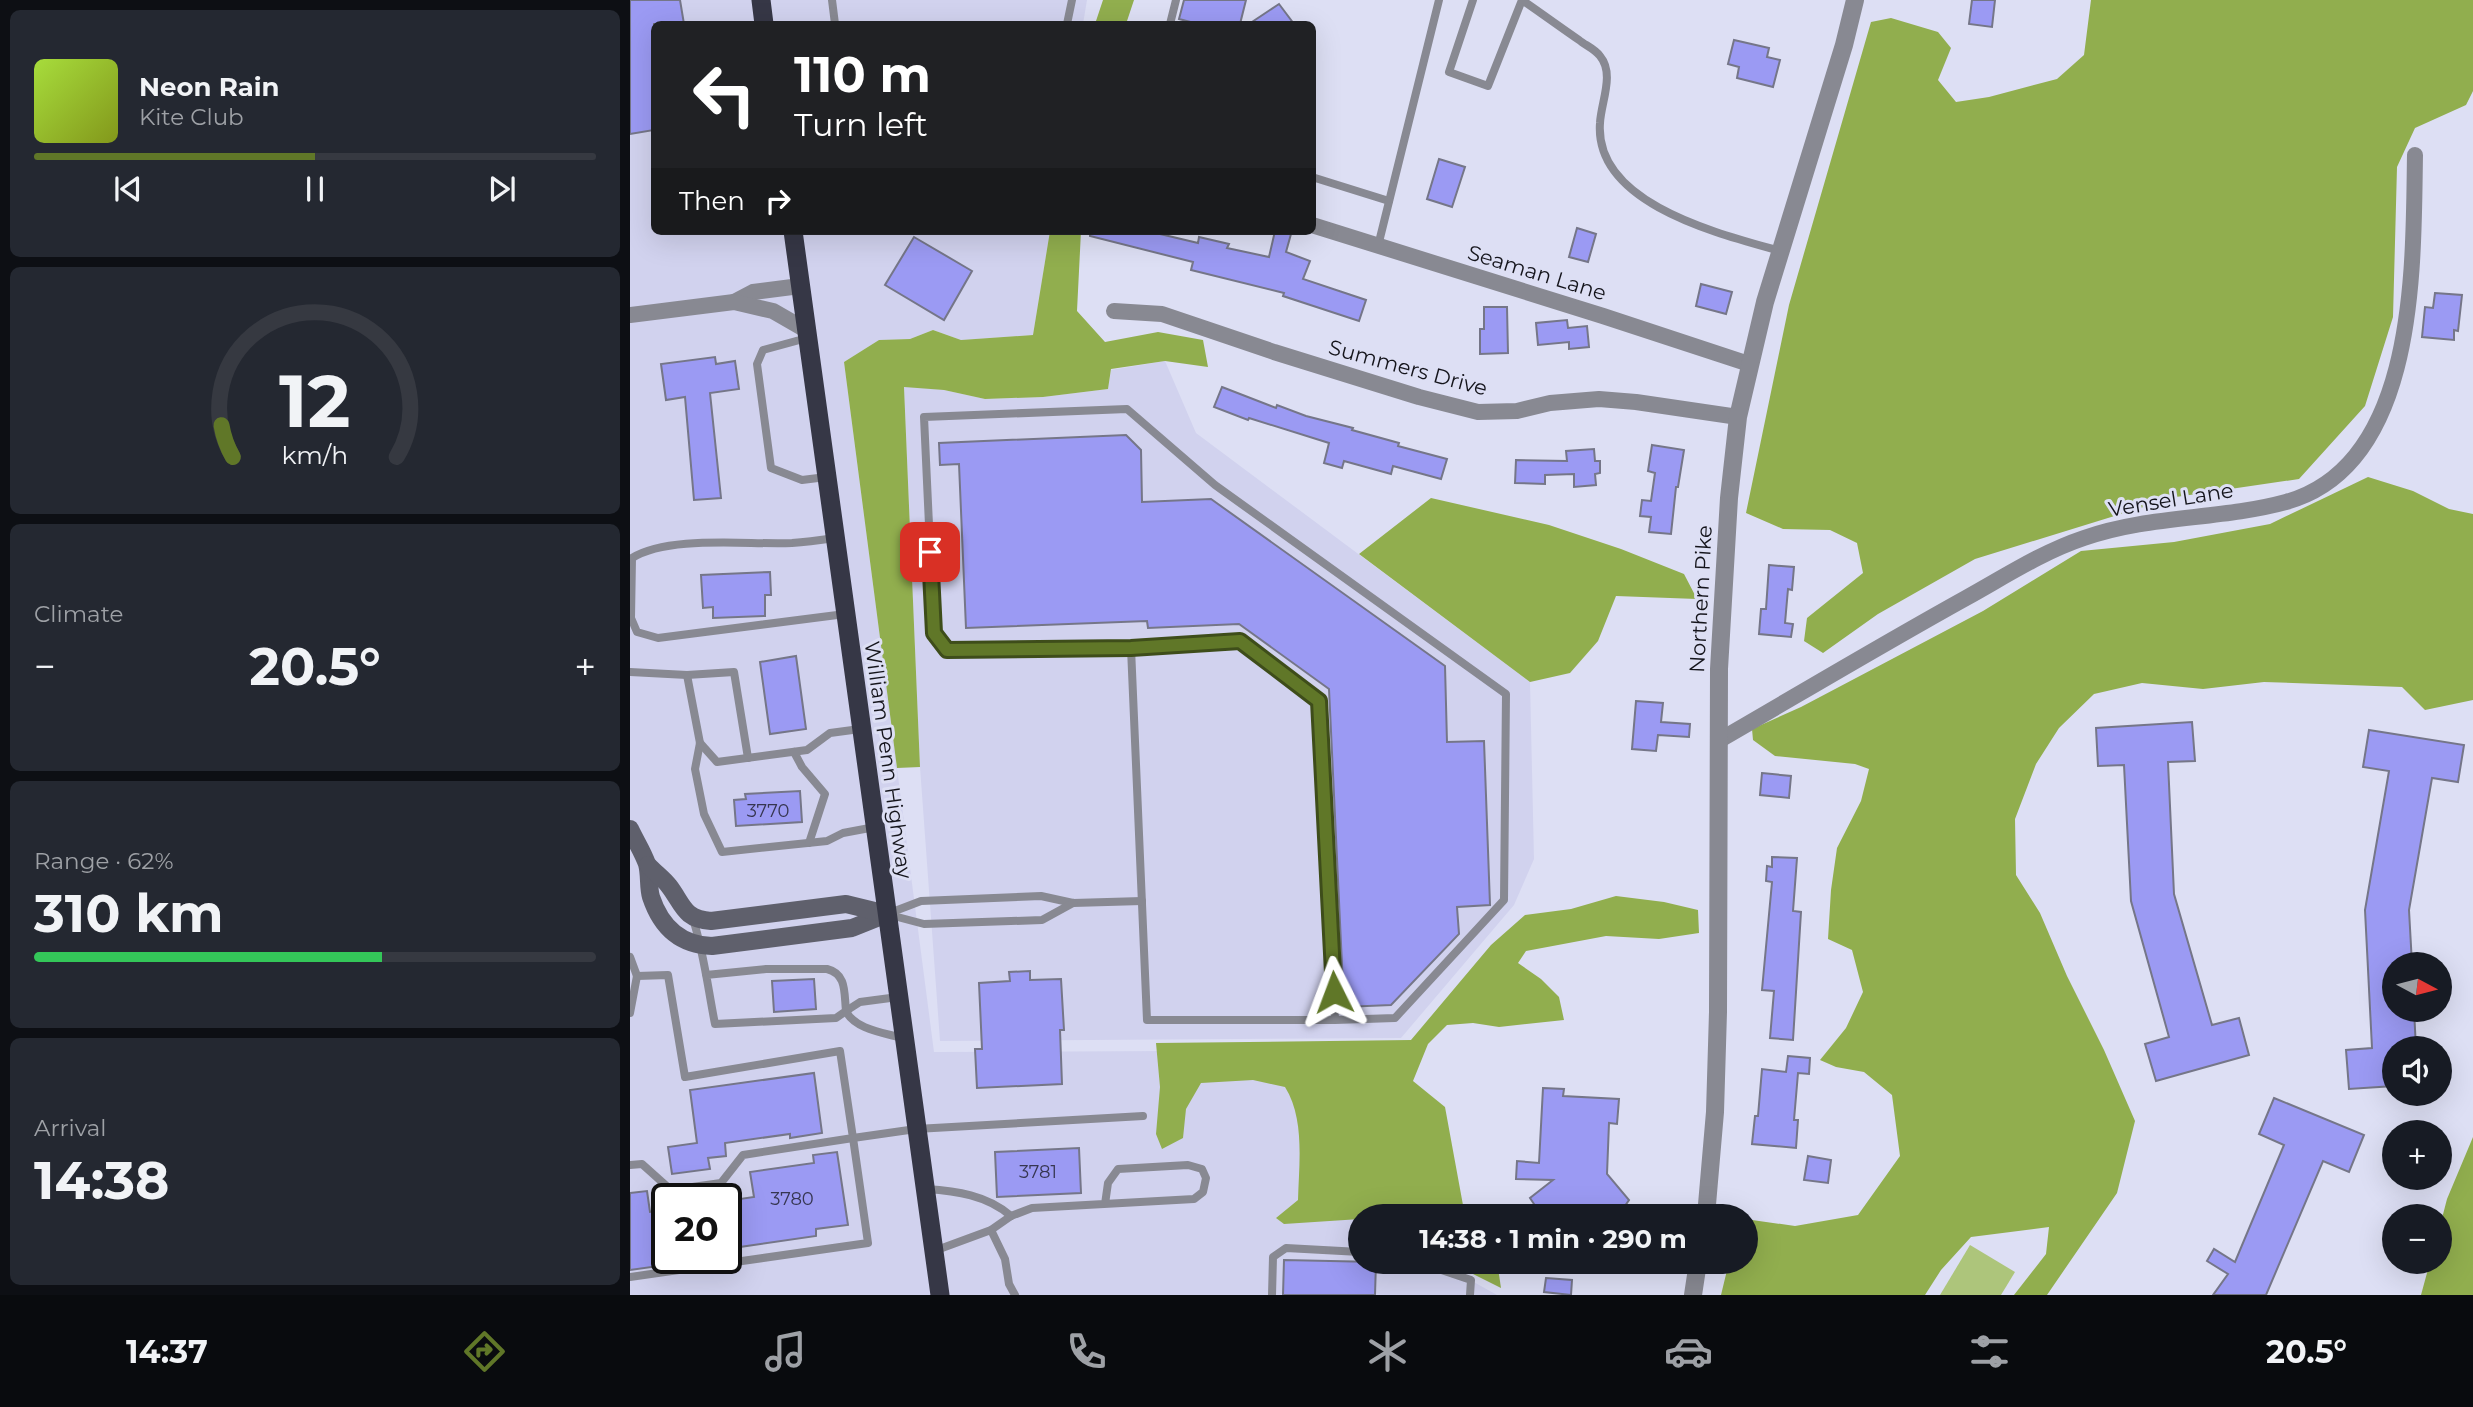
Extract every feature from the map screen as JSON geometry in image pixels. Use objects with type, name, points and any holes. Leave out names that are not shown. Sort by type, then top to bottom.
[{"type":"highway","points":[[761,0],[764,21]]},
{"type":"highway","name":"William Penn Highway","points":[[794,235],[940,1295]]},
{"type":"main road","points":[[630,829],[648,865],[670,886],[680,905],[693,918],[711,921],[846,904],[887,914]]},
{"type":"main road","points":[[648,865],[650,896],[668,929],[684,941],[701,946],[852,928],[887,914]]},
{"type":"street","name":"Northern Pike","points":[[1707,1204],[1715,1112],[1718,1012],[1719,669],[1729,498],[1738,417],[1749,364],[1780,251],[1844,45],[1854,0]]},
{"type":"street","name":"Vensel Lane","points":[[1718,741],[2051,551],[2083,538],[2147,523],[2285,502],[2327,485],[2345,469],[2365,442],[2384,406],[2399,362],[2407,325],[2411,283],[2415,155]]},
{"type":"street","name":"Seaman Lane","points":[[1316,226],[1749,364]]},
{"type":"street","points":[[734,302],[753,292],[800,286]]},
{"type":"street","points":[[630,315],[734,302],[773,311],[807,334]]},
{"type":"street","name":"Summers Drive","points":[[1114,311],[1162,314],[1392,388],[1478,412],[1517,411],[1550,403],[1599,399],[1738,417]]},
{"type":"street","points":[[1693,1295],[1696,1274]]},
{"type":"lane","points":[[832,0],[835,21]]},
{"type":"lane","points":[[1068,21],[1072,0]]},
{"type":"lane","points":[[1171,21],[1176,0]]},
{"type":"lane","points":[[1378,246],[1439,0]]},
{"type":"lane","points":[[1473,0],[1448,72],[1488,86],[1522,0],[1600,55],[1608,71],[1600,122],[1602,153],[1630,189],[1693,224],[1780,251]]},
{"type":"lane","points":[[1316,178],[1389,201]]},
{"type":"lane","points":[[807,334],[763,349],[757,364],[771,468],[802,480],[827,477]]},
{"type":"lane","points":[[1131,648],[1147,1020],[1335,1020],[1395,1018],[1504,900],[1506,694],[1215,485],[1127,409],[924,417],[934,633],[947,650],[1131,648],[1240,641],[1319,701],[1335,1020]]},
{"type":"lane","points":[[835,538],[792,543],[718,543],[645,550],[632,558],[631,618],[633,627],[658,638],[845,614]]},
{"type":"lane","points":[[630,672],[687,676],[733,672],[748,758]]},
{"type":"lane","points":[[687,676],[700,743],[695,769],[699,792],[704,814],[722,852],[827,841],[843,833],[875,827]]},
{"type":"lane","points":[[700,743],[717,762],[807,750],[830,733],[861,729]]},
{"type":"lane","points":[[794,752],[802,767],[825,794],[809,843]]},
{"type":"lane","points":[[887,914],[921,901],[1041,896],[1073,903],[1142,901]]},
{"type":"lane","points":[[887,914],[924,924],[1042,919],[1073,903]]},
{"type":"lane","points":[[693,918],[701,946],[715,1024],[836,1018],[860,1002],[898,997]]},
{"type":"lane","points":[[630,957],[637,976],[630,1013]]},
{"type":"lane","points":[[706,975],[766,969],[811,968],[835,971],[841,976],[849,1018],[904,1039]]},
{"type":"lane","points":[[630,1277],[868,1242],[840,1051],[685,1077],[668,975],[637,976]]},
{"type":"lane","points":[[630,1166],[642,1164],[671,1190],[721,1183],[743,1155],[916,1129],[1143,1116]]},
{"type":"lane","points":[[933,1251],[990,1230],[1011,1216],[1032,1208],[1105,1204],[1194,1199],[1203,1192],[1206,1178],[1202,1169],[1188,1165],[1118,1168],[1108,1183],[1105,1204]]},
{"type":"lane","points":[[925,1188],[970,1195],[1000,1206],[1011,1216]]},
{"type":"lane","points":[[990,1230],[1005,1259],[1009,1284],[1015,1295]]},
{"type":"lane","points":[[1272,1295],[1273,1257],[1286,1248],[1348,1251]]},
{"type":"lane","points":[[1453,1274],[1471,1280],[1470,1295]]},
{"type":"shaded area","points":[[630,0],[1087,0],[1084,21],[651,21],[651,235],[1049,235],[1033,335],[961,340],[933,330],[910,339],[879,340],[844,362],[934,1052],[1398,1050],[1348,1204],[1348,1274],[1459,1274],[1497,1295],[630,1295]]},
{"type":"shaded area","points":[[1165,361],[1196,433],[1530,682],[1534,859],[1514,905],[1401,1038],[940,1041],[920,767],[904,386],[944,390],[985,399],[1043,397],[1108,389],[1111,370]]},
{"type":"green space","points":[[1103,0],[1134,0],[1127,21],[1096,21]]},
{"type":"green space","points":[[2091,0],[2473,0],[2473,91],[2466,105],[2415,128],[2397,167],[2393,317],[2365,406],[2299,479],[2176,497],[1975,559],[1878,614],[1823,653],[1804,641],[1807,618],[1863,573],[1857,543],[1830,530],[1783,529],[1746,513],[1789,305],[1871,22],[1891,18],[1938,32],[1951,48],[1938,80],[1956,102],[1989,97],[2057,79],[2084,55]]},
{"type":"green space","points":[[1049,235],[1081,235],[1077,311],[1105,342],[1158,332],[1203,340],[1208,367],[1165,361],[1111,369],[1108,389],[1043,397],[985,399],[944,390],[904,387],[920,767],[897,768],[844,362],[879,340],[910,339],[933,330],[961,340],[1033,335]]},
{"type":"green space","points":[[2368,477],[2413,491],[2449,509],[2473,514],[2473,700],[2425,710],[2402,687],[2264,682],[2203,689],[2142,683],[2094,694],[2059,728],[2036,764],[2015,819],[2016,875],[2040,913],[2135,1121],[2117,1193],[2047,1295],[2014,1295],[2046,1254],[2049,1227],[1971,1237],[1941,1270],[1925,1295],[1721,1295],[1726,1274],[1758,1274],[1758,1221],[1795,1226],[1858,1215],[1900,1156],[1892,1095],[1864,1072],[1836,1067],[1820,1060],[1846,1028],[1863,992],[1852,950],[1828,939],[1837,848],[1861,801],[1869,769],[1855,764],[1775,756],[1753,740],[1752,729],[1801,707],[1983,611],[2081,551],[2174,542],[2270,524]]},
{"type":"green space","points":[[1431,498],[1549,525],[1621,549],[1684,574],[1697,599],[1616,596],[1598,641],[1570,673],[1530,682],[1359,554]]},
{"type":"green space","points":[[1616,896],[1664,902],[1698,910],[1699,933],[1659,939],[1606,936],[1526,951],[1518,963],[1541,979],[1559,997],[1564,1020],[1499,1027],[1473,1023],[1447,1025],[1428,1044],[1413,1081],[1445,1107],[1463,1204],[1348,1204],[1348,1220],[1284,1224],[1276,1218],[1298,1200],[1300,1156],[1296,1113],[1285,1087],[1253,1080],[1201,1083],[1186,1109],[1183,1138],[1162,1149],[1156,1134],[1160,1087],[1156,1043],[1411,1040],[1491,945],[1525,915],[1571,909]]},
{"type":"green space","points":[[2473,1137],[2473,1295],[2421,1295],[2427,1274],[2452,1274],[2452,1204],[2446,1204]]},
{"type":"green space","points":[[1970,1245],[2015,1272],[2001,1295],[1940,1295]]},
{"type":"green space","points":[[1473,1274],[1499,1274],[1501,1288]]},
{"type":"building","points":[[630,0],[680,0],[684,21],[651,21],[651,130],[630,134]]},
{"type":"building","points":[[1184,0],[1246,0],[1241,21],[1179,19]]},
{"type":"building","points":[[1972,0],[1995,0],[1992,27],[1969,24]]},
{"type":"building","points":[[1279,4],[1292,21],[1254,21]]},
{"type":"building","points":[[1734,40],[1769,48],[1767,57],[1780,60],[1773,87],[1737,78],[1739,67],[1728,64]]},
{"type":"building","points":[[1439,159],[1465,167],[1452,207],[1427,199]]},
{"type":"building","points":[[1577,228],[1596,234],[1588,262],[1569,257]]},
{"type":"building","points":[[1164,235],[1198,243],[1199,237],[1229,244],[1227,248],[1269,257],[1274,235],[1291,235],[1286,252],[1310,261],[1303,279],[1366,300],[1359,321],[1283,296],[1284,293],[1191,270],[1193,262],[1090,236]]},
{"type":"building","points":[[914,237],[972,271],[944,320],[885,285]]},
{"type":"building","points":[[1701,284],[1732,292],[1726,314],[1696,306]]},
{"type":"building","points":[[2435,293],[2462,295],[2458,331],[2454,330],[2454,340],[2422,337],[2425,307],[2433,308]]},
{"type":"building","points":[[1484,307],[1507,307],[1508,353],[1480,354],[1480,329],[1484,329]]},
{"type":"building","points":[[1567,320],[1568,328],[1587,326],[1589,347],[1569,349],[1569,342],[1538,345],[1536,323]]},
{"type":"building","points":[[715,357],[716,364],[735,361],[739,389],[710,393],[721,498],[694,500],[685,397],[666,400],[661,364]]},
{"type":"building","points":[[1222,387],[1276,408],[1277,405],[1399,443],[1398,446],[1447,459],[1441,479],[1393,466],[1391,474],[1344,461],[1342,468],[1324,463],[1329,443],[1249,418],[1248,420],[1214,407]]},
{"type":"building","points":[[1126,435],[1141,450],[1142,502],[1211,499],[1445,666],[1447,742],[1484,741],[1490,905],[1457,907],[1459,934],[1391,1005],[1344,1007],[1329,689],[1239,624],[1148,628],[1147,621],[966,628],[959,464],[940,465],[939,443]]},
{"type":"building","points":[[1652,445],[1684,450],[1676,487],[1671,534],[1649,532],[1651,517],[1640,516],[1642,500],[1651,501],[1655,473],[1648,471]]},
{"type":"building","points":[[1594,449],[1595,461],[1600,461],[1600,473],[1595,474],[1596,485],[1574,487],[1574,474],[1545,475],[1545,484],[1515,483],[1516,460],[1567,461],[1566,451]]},
{"type":"building","points":[[1769,565],[1794,567],[1792,590],[1788,589],[1785,623],[1793,624],[1791,637],[1759,634],[1761,609],[1766,609]]},
{"type":"building","points":[[770,572],[771,595],[765,595],[765,616],[713,618],[713,607],[703,608],[701,575]]},
{"type":"building","points":[[796,656],[806,729],[770,734],[760,662]]},
{"type":"building","points":[[1636,701],[1663,703],[1661,722],[1690,724],[1689,737],[1658,735],[1656,751],[1632,749]]},
{"type":"building","points":[[2192,722],[2195,761],[2168,762],[2174,894],[2212,1025],[2239,1018],[2249,1055],[2156,1081],[2145,1044],[2169,1037],[2131,901],[2124,765],[2098,766],[2096,728]]},
{"type":"building","points":[[2369,730],[2464,745],[2458,782],[2432,778],[2409,910],[2411,952],[2382,952],[2382,1022],[2415,1022],[2415,1036],[2382,1036],[2382,1087],[2349,1089],[2346,1050],[2372,1048],[2365,910],[2389,771],[2363,767]]},
{"type":"building","points":[[1762,773],[1791,776],[1789,798],[1760,795]]},
{"type":"building","points":[[800,791],[802,822],[736,826],[734,800],[746,799],[745,794]]},
{"type":"building","points":[[1772,857],[1797,858],[1793,911],[1801,912],[1793,1040],[1770,1038],[1774,991],[1762,990],[1772,882],[1766,881],[1767,866],[1772,867]]},
{"type":"building","points":[[1030,971],[1030,980],[1061,979],[1064,1030],[1060,1030],[1062,1084],[977,1088],[975,1049],[982,1049],[979,983],[1010,981],[1009,972]]},
{"type":"building","points":[[814,979],[816,1009],[774,1012],[772,981]]},
{"type":"building","points":[[1788,1056],[1810,1058],[1809,1074],[1798,1073],[1794,1120],[1798,1120],[1796,1148],[1752,1144],[1755,1116],[1758,1116],[1762,1069],[1786,1072]]},
{"type":"building","points":[[814,1073],[822,1133],[790,1138],[790,1134],[725,1143],[726,1156],[708,1158],[710,1169],[672,1174],[668,1147],[697,1143],[690,1090]]},
{"type":"building","points":[[1543,1088],[1564,1089],[1563,1096],[1619,1099],[1617,1124],[1609,1123],[1607,1174],[1629,1200],[1626,1204],[1534,1204],[1530,1198],[1553,1180],[1516,1179],[1517,1161],[1539,1163]]},
{"type":"building","points":[[2274,1098],[2364,1135],[2349,1172],[2323,1161],[2266,1295],[2213,1295],[2228,1274],[2207,1261],[2214,1249],[2235,1262],[2284,1145],[2259,1134]]},
{"type":"building","points":[[1079,1148],[1081,1193],[997,1197],[995,1152]]},
{"type":"building","points":[[837,1152],[848,1225],[816,1229],[816,1236],[742,1247],[742,1199],[754,1197],[750,1172],[814,1163],[813,1155]]},
{"type":"building","points":[[1808,1156],[1831,1160],[1828,1183],[1804,1180]]},
{"type":"building","points":[[647,1191],[651,1212],[651,1267],[630,1270],[630,1193]]},
{"type":"building","points":[[1284,1260],[1348,1261],[1348,1274],[1376,1274],[1375,1295],[1283,1295]]},
{"type":"building","points":[[1546,1278],[1572,1280],[1571,1295],[1544,1292]]},
{"type":"route","points":[[930,552],[934,633],[947,650],[1131,648],[1240,641],[1319,701],[1334,992]]}]
